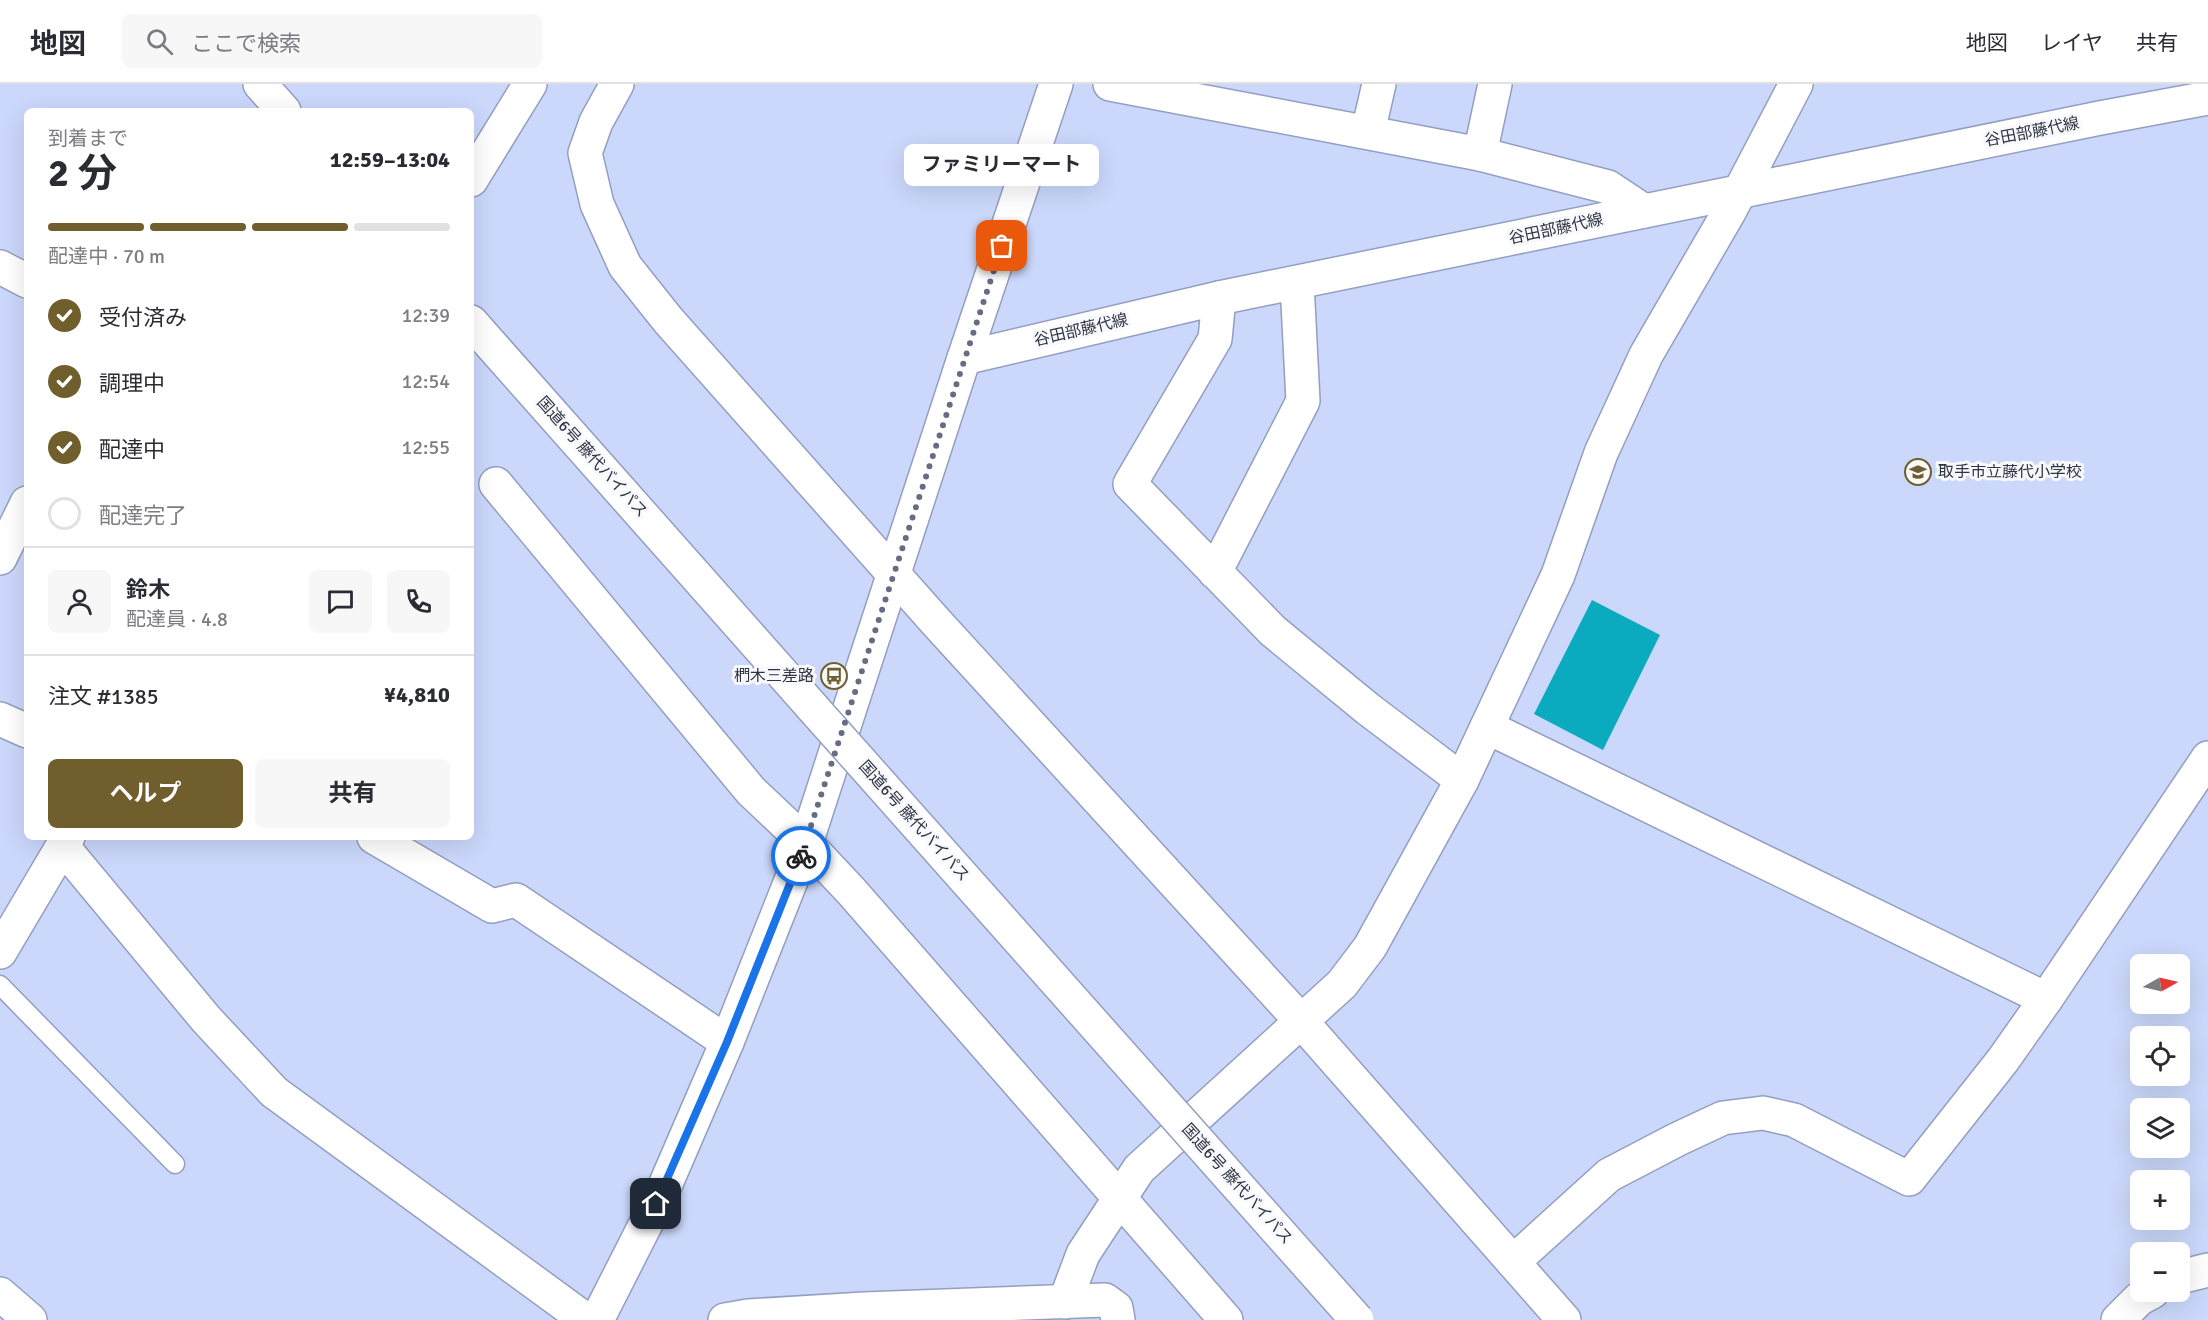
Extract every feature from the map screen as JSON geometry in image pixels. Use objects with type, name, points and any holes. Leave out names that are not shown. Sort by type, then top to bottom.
[{"type":"main road","points":[[260,84],[281,108]]},
{"type":"main road","points":[[474,175],[530,84]]},
{"type":"main road","points":[[617,84],[596,122],[585,153],[597,204],[625,266],[668,320],[894,574],[1301,1021],[1564,1320]]},
{"type":"main road","points":[[597,1320],[660,1197],[727,1042],[806,843],[1056,84]]},
{"type":"main road","points":[[1110,84],[1242,96],[1368,132],[1480,154],[1608,187],[1644,211]]},
{"type":"main road","points":[[1368,132],[1379,84]]},
{"type":"main road","points":[[1480,154],[1495,84]]},
{"type":"main road","points":[[1065,1302],[1083,1254],[1139,1169],[1341,984],[1370,947],[1462,780],[1558,575],[1601,453],[1646,355],[1690,283],[1741,191],[1796,84]]},
{"type":"main road","name":"谷田部藤代線","points":[[964,358],[1219,298],[2100,118],[2208,98]]},
{"type":"main road","points":[[0,267],[24,279]]},
{"type":"main road","points":[[1215,572],[1303,401],[1297,283]]},
{"type":"main road","points":[[1219,298],[1215,339],[1130,484],[1273,631],[1368,709],[1462,780]]},
{"type":"main road","name":"国道6号 藤代バイパス","points":[[474,325],[1357,1320]]},
{"type":"main road","points":[[496,484],[751,791],[806,843],[852,892],[1226,1320]]},
{"type":"main road","points":[[0,558],[24,508]]},
{"type":"main road","points":[[0,719],[24,730]]},
{"type":"main road","points":[[1487,727],[2046,999]]},
{"type":"main road","points":[[1513,1262],[1609,1174],[1723,1118],[1763,1113],[1794,1120],[1909,1179],[2003,1060],[2208,758]]},
{"type":"main road","points":[[379,840],[492,906],[516,900],[727,1042]]},
{"type":"main road","points":[[0,952],[66,842],[206,1019],[274,1092],[586,1320]]},
{"type":"main road","points":[[2190,1274],[2208,1270]]},
{"type":"main road","points":[[0,1294],[30,1320]]},
{"type":"main road","points":[[725,1320],[748,1316],[864,1309],[1105,1300],[1116,1308],[1118,1320]]},
{"type":"main road","points":[[2118,1320],[2136,1302]]},
{"type":"lane","points":[[0,984],[175,1164]]},
{"type":"shaded area","points":[[1592,600],[1660,635],[1603,750],[1534,714]]},
{"type":"way so far","points":[[801,856],[1002,246]]},
{"type":"place","name":"ファミリーマート","points":[[1002,246]]},
{"type":"place","name":"取手市立藤代小学校","points":[[1918,472]]},
{"type":"place","name":"椚木三差路","points":[[834,676]]},
{"type":"route","points":[[656,1204],[727,1042],[801,856]]}]
